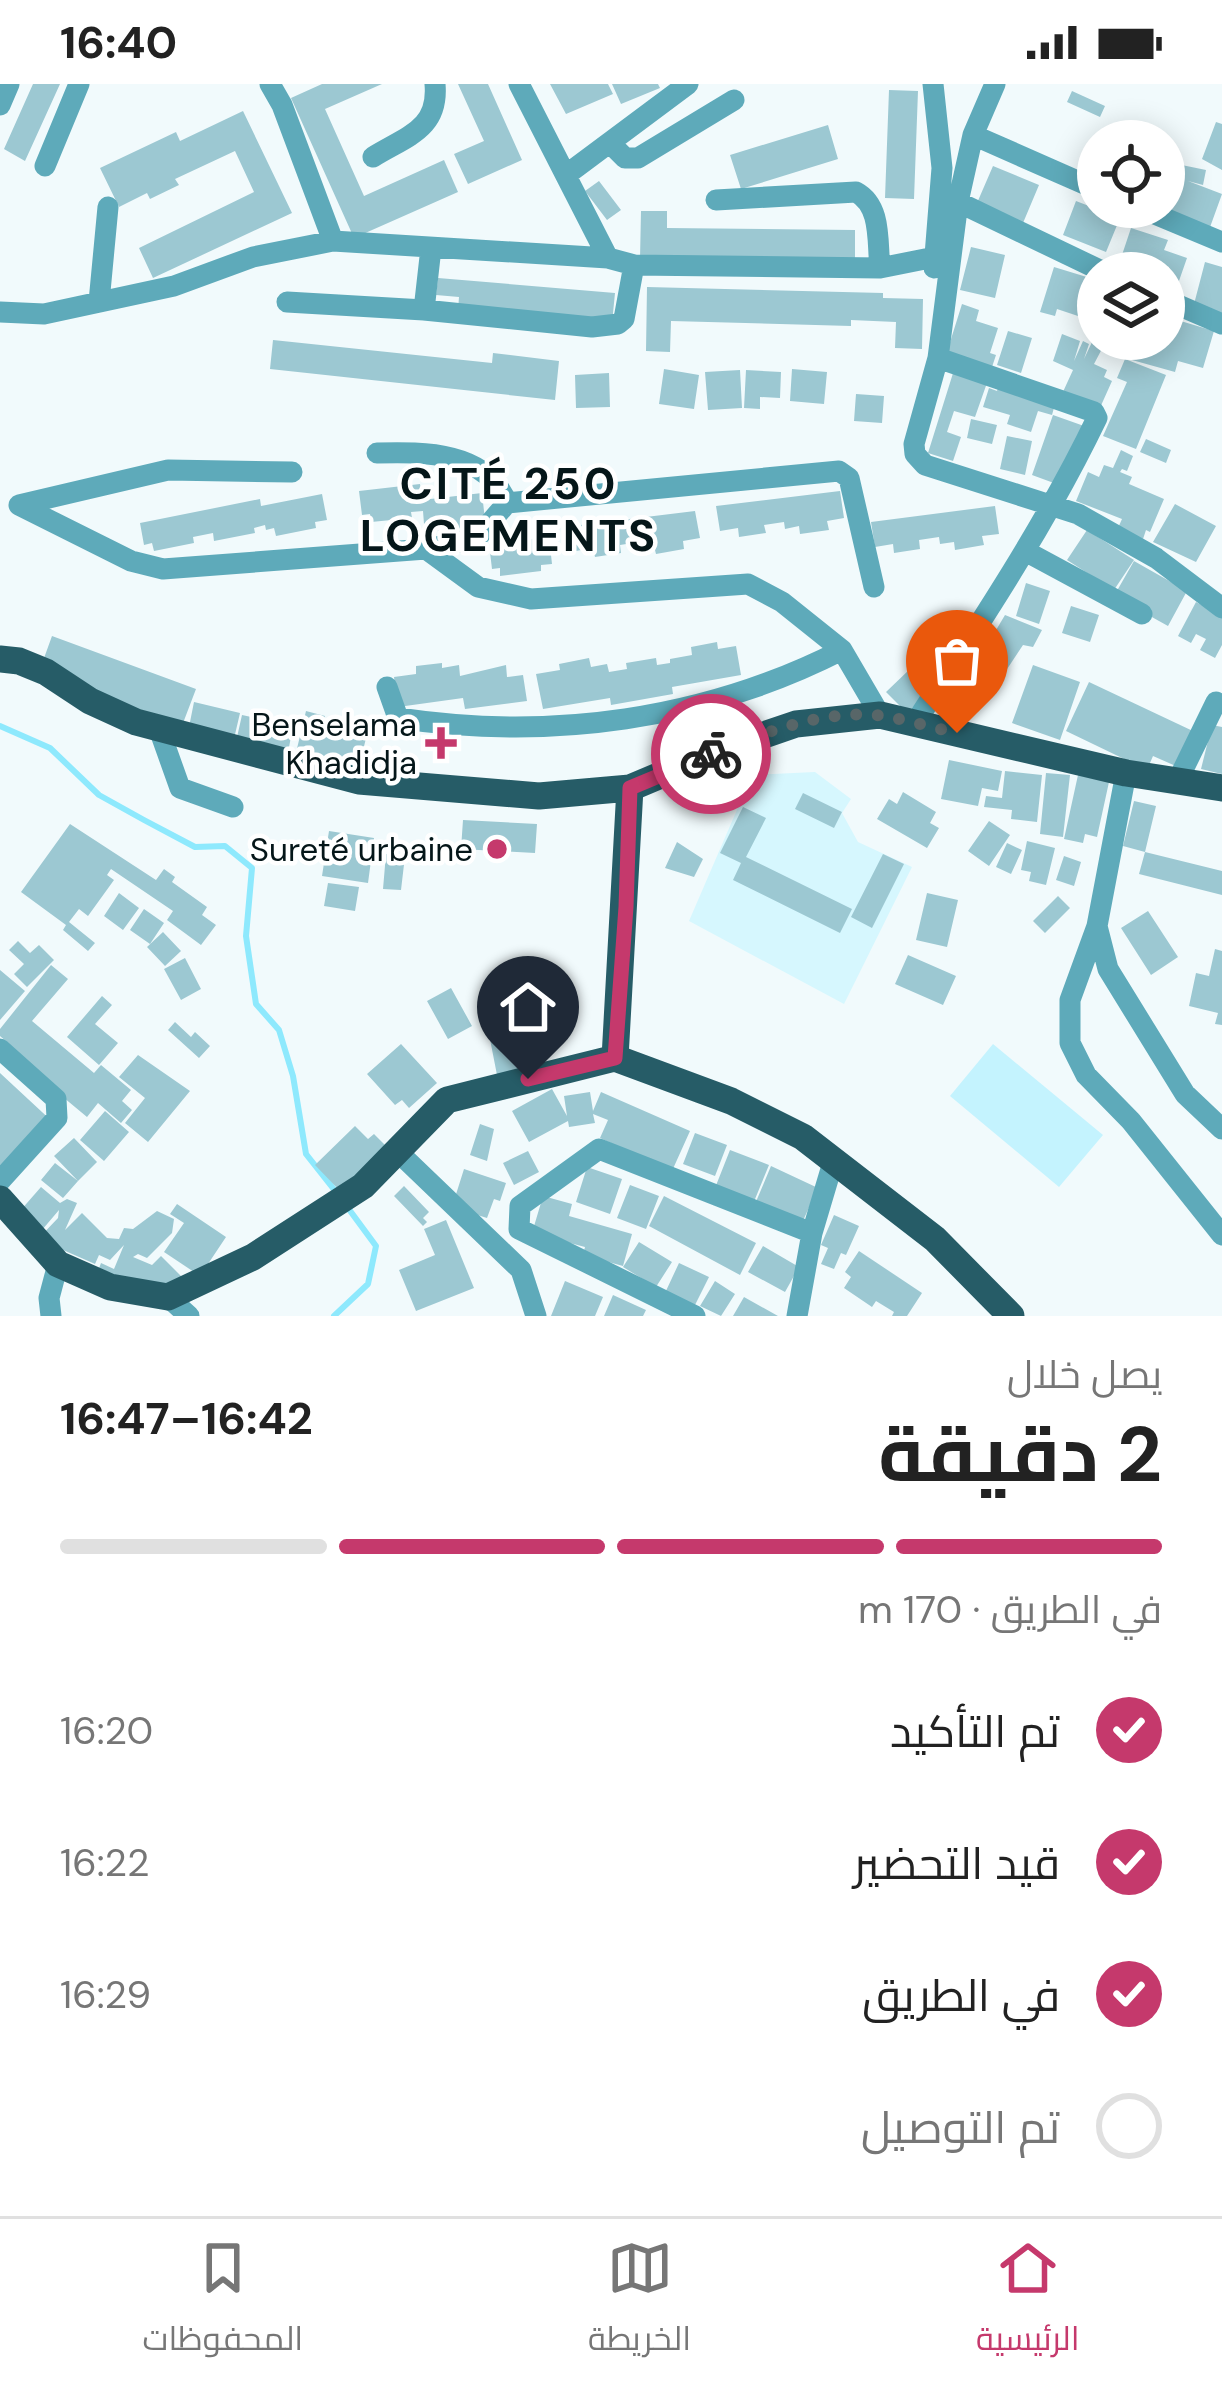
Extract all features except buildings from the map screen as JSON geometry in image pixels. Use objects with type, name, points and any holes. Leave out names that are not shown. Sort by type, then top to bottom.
[{"type":"main road","points":[[0,659],[46,672],[90,701],[159,729],[359,781],[539,796],[630,788],[796,724],[880,716],[1126,773],[1222,788]]},
{"type":"main road","points":[[615,1058],[630,788]]},
{"type":"main road","points":[[0,1199],[58,1264],[110,1287],[178,1306],[363,1186],[447,1100],[615,1058],[731,1101],[803,1137],[935,1239],[1011,1316]]},
{"type":"street","points":[[0,105],[9,84]]},
{"type":"street","points":[[45,166],[79,84]]},
{"type":"street","points":[[270,84],[333,241]]},
{"type":"street","points":[[373,157],[431,120],[435,84]]},
{"type":"street","points":[[519,84],[608,258]]},
{"type":"street","points":[[566,176],[688,84]]},
{"type":"street","points":[[925,400],[941,168],[933,84]]},
{"type":"street","points":[[995,84],[974,135],[958,202],[938,358],[915,454],[926,465],[1078,514],[1156,558],[1222,608]]},
{"type":"street","points":[[610,143],[625,158],[638,158],[734,100]]},
{"type":"street","points":[[974,135],[1077,181]]},
{"type":"street","points":[[716,200],[856,192],[874,209],[880,268]]},
{"type":"street","points":[[958,202],[1077,259]]},
{"type":"street","points":[[99,302],[108,207]]},
{"type":"street","points":[[1185,227],[1222,242]]},
{"type":"street","points":[[0,312],[44,314],[175,286],[289,247],[333,241],[608,258],[634,265],[880,268],[935,256]]},
{"type":"street","points":[[424,310],[431,248]]},
{"type":"street","points":[[287,302],[592,327],[618,324],[629,304],[634,265]]},
{"type":"street","points":[[1185,308],[1222,324]]},
{"type":"street","points":[[915,723],[1055,505],[1097,414],[938,358]]},
{"type":"street","points":[[377,453],[420,452],[475,464],[500,484],[507,503]]},
{"type":"street","points":[[292,472],[168,470],[19,505],[131,560],[163,569],[426,549],[476,539],[507,503],[845,472],[874,587]]},
{"type":"street","points":[[426,549],[478,587],[531,599],[748,584],[782,602],[842,650],[880,716]]},
{"type":"street","points":[[1027,552],[1142,614]]},
{"type":"street","points":[[387,687],[398,718],[454,726],[592,724],[652,717],[717,700],[790,677],[842,650]]},
{"type":"street","points":[[1178,779],[1216,702]]},
{"type":"street","points":[[159,729],[180,788],[233,807]]},
{"type":"street","points":[[1126,773],[1097,926],[1070,1000],[1070,1043],[1086,1076],[1131,1120],[1222,1235]]},
{"type":"street","points":[[1097,926],[1108,969],[1119,987],[1185,1094],[1222,1129]]},
{"type":"street","points":[[0,1048],[59,1107],[57,1118],[0,1181]]},
{"type":"street","points":[[519,1229],[520,1206],[599,1149],[812,1233]]},
{"type":"street","points":[[398,1152],[521,1270],[536,1316]]},
{"type":"street","points":[[797,1316],[812,1233],[834,1159]]},
{"type":"street","points":[[496,1246],[519,1229]]},
{"type":"street","points":[[519,1229],[695,1316]]},
{"type":"street","points":[[51,1316],[58,1264]]},
{"type":"shaded area","points":[[815,772],[851,799],[842,813],[858,842],[912,867],[844,1004],[689,921],[752,775]]},
{"type":"shaded area","points":[[993,1044],[1103,1135],[1059,1187],[950,1096]]},
{"type":"waterway","points":[[0,726],[50,748],[99,795],[195,847],[225,846],[252,868],[246,936],[256,1004],[279,1030],[293,1076],[306,1154],[336,1192]]},
{"type":"waterway","points":[[334,1316],[368,1284],[376,1246],[348,1208]]},
{"type":"way so far","points":[[711,754],[796,724],[841,717],[880,716],[957,733]]},
{"type":"place","name":"Benselama Khadidja","points":[[441,743]]},
{"type":"place","name":"Sureté urbaine","points":[[497,849]]},
{"type":"district","name":"CITÉ 250 LOGEMENTS","points":[[509,509]]},
{"type":"route","points":[[528,1079],[615,1058],[630,788],[711,754]]}]
